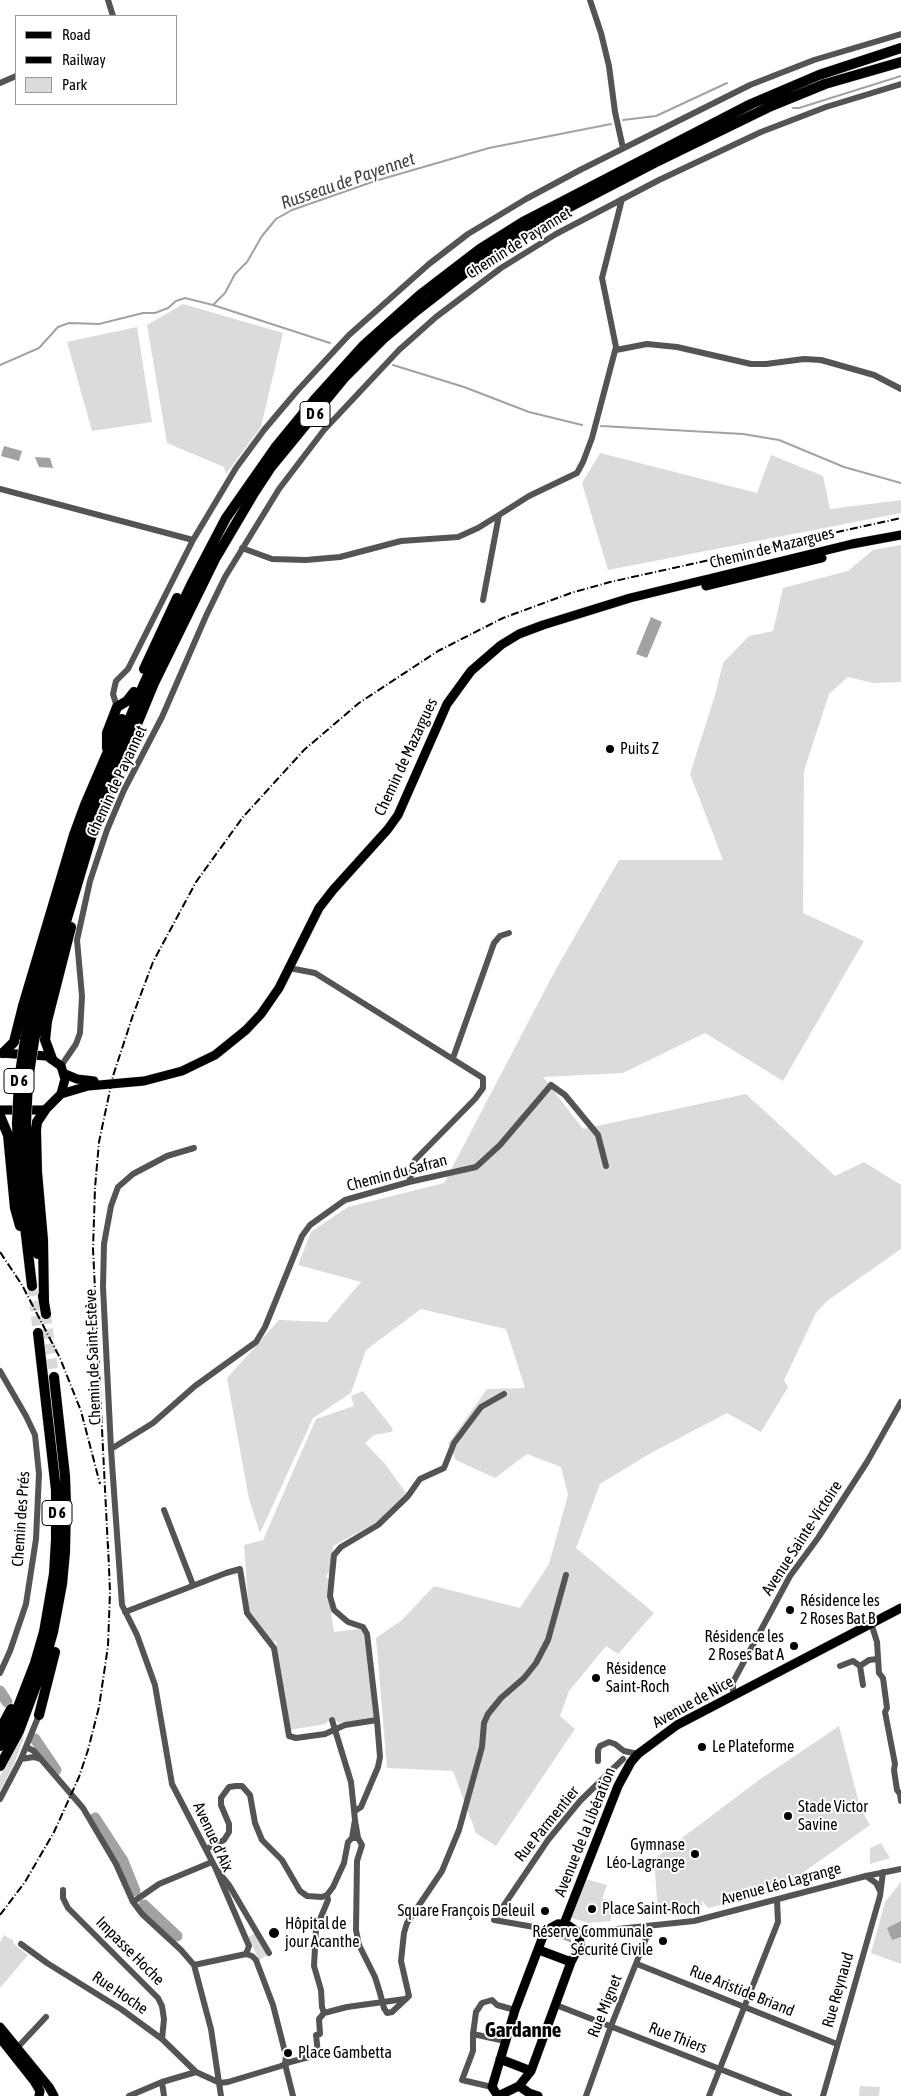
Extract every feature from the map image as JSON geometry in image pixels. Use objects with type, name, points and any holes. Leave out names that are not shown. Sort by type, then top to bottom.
[{"type":"highway","name":"D 6","points":[[46,1314],[21,1123],[19,1080],[29,1040],[39,982],[77,855],[108,771],[156,659],[199,569],[226,518],[275,448],[316,398],[363,346],[420,295],[480,249],[569,196],[733,113],[838,68],[901,50]]},
{"type":"highway","name":"D 6","points":[[29,1040],[94,828],[154,683],[216,559],[271,467],[344,378],[383,339],[484,258],[527,229],[571,205],[771,106],[825,84],[901,62]]},
{"type":"highway","points":[[2,1053],[14,1042],[34,968],[84,805],[161,630],[198,559],[226,518]]},
{"type":"highway","points":[[106,757],[107,733],[117,707],[127,701],[134,692]]},
{"type":"highway","points":[[52,1059],[45,1040],[46,1021],[66,950],[84,863]]},
{"type":"highway","points":[[44,1301],[44,1240],[37,1172],[36,1130],[37,1122],[45,1110]]},
{"type":"highway","points":[[0,1116],[8,1135],[15,1208],[29,1261]]},
{"type":"highway","name":"D 6","points":[[21,1123],[19,1167],[32,1286]]},
{"type":"highway","name":"D 6","points":[[0,1746],[25,1691],[45,1624],[54,1574],[56,1540],[53,1456],[38,1333]]},
{"type":"highway","name":"D 6","points":[[0,1766],[33,1696],[44,1664],[58,1609],[65,1552],[66,1505],[65,1476],[54,1377]]},
{"type":"highway","points":[[39,1715],[58,1637],[58,1609]]},
{"type":"highway","points":[[0,1730],[13,1706],[25,1691]]},
{"type":"main road","name":"Chemin de Mazargues","points":[[61,1094],[88,1086],[125,1083],[166,1076],[182,1071],[215,1055],[246,1030],[261,1014],[289,968],[319,908],[398,815],[446,704],[471,671],[501,645],[519,634],[564,618],[760,574],[901,535]]},
{"type":"main road","points":[[0,1110],[45,1110],[61,1094],[64,1084],[63,1070],[52,1059],[43,1055],[2,1053]]},
{"type":"main road","name":"Chemin de Mazargues","points":[[63,1070],[84,1081],[125,1083]]},
{"type":"main road","name":"Avenue de Nice","points":[[638,1754],[650,1738],[669,1724],[901,1608]]},
{"type":"main road","name":"Avenue de Nice","points":[[638,1754],[677,1725],[754,1686],[770,1675]]},
{"type":"main road","name":"Avenue de la Libération","points":[[564,1924],[618,1786],[626,1757],[638,1754]]},
{"type":"main road","points":[[564,1924],[574,1928],[579,1933],[580,1945],[571,1962],[531,2071],[519,2086],[498,2096],[492,2088],[515,2010],[546,1931],[551,1926],[564,1924]]},
{"type":"main road","points":[[539,1950],[571,1962]]},
{"type":"main road","points":[[0,2026],[49,2087],[54,2096],[41,2096],[34,2081],[0,2038]]},
{"type":"main road","points":[[500,2059],[531,2071]]},
{"type":"main road","points":[[519,2086],[529,2093],[538,2096]]},
{"type":"street","points":[[108,0],[113,15]]},
{"type":"street","points":[[590,0],[609,66],[615,112],[623,148]]},
{"type":"street","points":[[117,707],[113,694],[116,681],[128,669],[193,540],[236,468],[264,430],[349,335],[429,264],[468,234],[533,195],[750,84],[814,60],[901,34]]},
{"type":"street","points":[[0,83],[15,76]]},
{"type":"street","name":"Chemin de Payannet","points":[[63,1070],[80,1032],[82,996],[77,940],[90,881],[104,838],[124,790],[162,717],[206,616],[242,548],[279,488],[349,402],[399,350],[443,312],[501,268],[556,234],[622,199],[780,124],[857,96],[901,84]]},
{"type":"street","points":[[242,548],[261,556],[306,560],[340,558],[401,541],[458,537],[478,528],[521,500],[567,479],[580,469],[595,429],[616,350],[616,340],[602,278],[622,199]]},
{"type":"street","points":[[616,350],[646,344],[677,346],[751,364],[804,359],[821,360],[874,375],[901,389]]},
{"type":"street","points":[[0,489],[193,540]]},
{"type":"street","points":[[483,600],[499,515]]},
{"type":"street","points":[[453,1058],[494,943],[500,936],[509,933]]},
{"type":"street","points":[[289,968],[315,973],[479,1074],[484,1082],[481,1091],[463,1113],[415,1160],[409,1182]]},
{"type":"street","name":"Chemin du Safran","points":[[111,1449],[153,1423],[195,1386],[256,1342],[265,1327],[298,1244],[310,1225],[345,1200],[409,1182],[476,1167],[500,1145],[551,1085],[565,1095],[598,1134],[606,1166]]},
{"type":"street","name":"Chemin de Saint-Estève","points":[[125,1612],[122,1605],[111,1449],[103,1277],[104,1244],[111,1206],[118,1187],[133,1174],[167,1156],[194,1148]]},
{"type":"street","name":"Chemin des Prés","points":[[0,1371],[35,1435],[39,1474],[36,1539],[26,1604],[1,1669]]},
{"type":"street","points":[[355,1811],[361,1807],[378,1767],[380,1757],[377,1720],[368,1634],[363,1627],[348,1622],[334,1610],[330,1596],[334,1555],[341,1547],[378,1526],[408,1496],[420,1479],[444,1468],[454,1444],[481,1408],[504,1394]]},
{"type":"street","name":"Avenue Sainte-Victoire","points":[[733,1691],[733,1682],[790,1576],[818,1538],[867,1462],[901,1402]]},
{"type":"street","points":[[164,1510],[193,1585]]},
{"type":"street","points":[[125,1612],[240,1569],[247,1613],[274,1648],[289,1736],[296,1738],[335,1731],[345,1725],[377,1720]]},
{"type":"street","points":[[407,1997],[401,1961],[407,1923],[442,1871],[459,1830],[482,1746],[484,1723],[488,1714],[501,1698],[524,1678],[536,1663],[548,1640],[566,1575]]},
{"type":"street","name":"Avenue d'Aix","points":[[125,1612],[137,1635],[155,1685],[172,1784],[206,1849],[249,1946],[246,1954]]},
{"type":"street","points":[[871,1624],[877,1642],[879,1673],[883,1678],[887,1708],[885,1712],[889,1739],[893,1749],[897,1790],[901,1801]]},
{"type":"street","points":[[860,1666],[870,1660],[878,1659]]},
{"type":"street","points":[[840,1666],[853,1661],[860,1666],[863,1686]]},
{"type":"street","points":[[0,1799],[21,1759],[39,1715]]},
{"type":"street","points":[[332,1720],[350,1782],[355,1811],[355,1838],[362,1845],[357,1861],[356,1930],[359,1945],[375,1976],[385,2011],[394,2011],[407,1997]]},
{"type":"street","points":[[598,1761],[598,1750],[609,1742],[615,1744],[626,1757]]},
{"type":"street","points":[[26,1747],[34,1751],[83,1808],[116,1864],[142,1914],[181,1950],[194,1965],[211,2029],[221,2096]]},
{"type":"street","points":[[21,1759],[34,1757],[40,1759]]},
{"type":"street","name":"Rue Parmentier","points":[[546,1931],[494,1920],[548,1840],[580,1802],[626,1757]]},
{"type":"street","points":[[206,1849],[224,1840],[229,1832],[229,1824],[221,1806],[221,1798],[229,1788],[242,1786],[250,1796],[255,1823],[262,1840],[282,1860],[300,1891],[307,1896],[327,1895],[333,1887],[344,1863],[348,1842],[355,1838]]},
{"type":"street","points":[[135,1901],[159,1884],[213,1864],[227,1882],[269,1953]]},
{"type":"street","name":"Avenue Léo Lagrange","points":[[579,1933],[694,1921],[866,1876],[901,1869]]},
{"type":"street","name":"Rue Reynaud","points":[[823,2096],[880,1891],[883,1872]]},
{"type":"street","points":[[866,1876],[876,1883],[880,1891]]},
{"type":"street","name":"Impasse Hoche","points":[[63,1890],[63,1898],[68,1908],[158,1998],[162,2006],[164,2019],[162,2039]]},
{"type":"street","points":[[324,2013],[321,1990],[314,1966],[316,1928],[328,1900],[327,1895]]},
{"type":"street","points":[[709,2096],[743,2006],[778,1922],[777,1900]]},
{"type":"street","name":"Rue Mignet","points":[[586,2096],[611,2026],[651,1926]]},
{"type":"street","name":"Rue Hoche","points":[[21,1944],[47,1963],[121,2009],[162,2039],[196,2072],[220,2083]]},
{"type":"street","points":[[194,1965],[246,1954],[256,1960],[273,2005],[286,2056],[285,2064],[293,2096]]},
{"type":"street","name":"Rue Aristide Briand","points":[[637,1964],[837,2044]]},
{"type":"street","points":[[220,2083],[237,2080],[316,2055],[319,2050],[316,2036],[320,2034],[319,2019],[324,2013],[347,2007],[388,2002],[407,1997]]},
{"type":"street","points":[[492,2088],[462,2080],[473,2051],[476,2012],[482,2003],[492,2000],[497,2005],[515,2010]]},
{"type":"street","name":"Rue Thiers","points":[[556,2005],[789,2096]]},
{"type":"street","points":[[17,2048],[46,2017]]},
{"type":"street","points":[[473,2034],[505,2041]]},
{"type":"street","points":[[129,2096],[162,2082],[196,2072]]},
{"type":"street","points":[[162,2082],[164,2096]]},
{"type":"green space","points":[[183,304],[283,333],[261,427],[226,474],[224,467],[167,443],[147,325]]},
{"type":"green space","points":[[137,327],[152,422],[92,431],[67,342]]},
{"type":"green space","points":[[600,453],[757,493],[771,455],[823,476],[830,509],[901,500],[901,513],[608,570],[582,483]]},
{"type":"green space","points":[[901,545],[901,682],[873,683],[848,677],[829,694],[804,771],[803,913],[864,941],[783,1081],[705,1033],[623,1073],[543,1077],[583,1129],[746,1094],[835,1176],[864,1162],[901,1185],[901,1249],[827,1301],[816,1313],[784,1380],[788,1387],[761,1432],[727,1413],[649,1454],[600,1484],[576,1548],[654,1613],[618,1654],[606,1646],[569,1691],[560,1716],[575,1729],[496,1846],[476,1833],[453,1771],[387,1768],[376,1638],[402,1620],[434,1586],[520,1608],[549,1564],[568,1495],[561,1467],[527,1454],[495,1478],[456,1460],[448,1444],[487,1389],[525,1388],[506,1329],[421,1309],[366,1350],[351,1393],[313,1418],[260,1533],[249,1499],[227,1378],[279,1320],[327,1322],[361,1282],[298,1265],[311,1232],[348,1207],[444,1183],[556,969],[619,860],[723,860],[690,774],[723,663],[749,636],[773,631],[783,588],[848,571],[873,550]]},
{"type":"green space","points":[[363,1391],[393,1429],[391,1432],[374,1435],[365,1443],[385,1464],[406,1493],[376,1523],[333,1546],[330,1573],[326,1577],[330,1581],[329,1598],[334,1632],[359,1629],[363,1631],[375,1718],[338,1723],[336,1720],[328,1721],[326,1724],[289,1730],[276,1641],[271,1642],[249,1613],[244,1545],[263,1540],[316,1419],[354,1406],[351,1396]]},
{"type":"green space","name":"Stade Victor Savine","points":[[839,1726],[860,1807],[870,1825],[777,1891],[708,1908],[702,1901],[703,1905],[674,1912],[669,1906],[658,1912],[654,1859],[759,1780]]},
{"type":"green space","points":[[22,1736],[24,1737],[14,1764],[0,1791],[0,1776]]},
{"type":"green space","points":[[881,1843],[890,1858],[870,1864],[870,1848]]},
{"type":"green space","name":"Place Saint-Roch","points":[[586,1879],[607,1885],[602,1899],[611,1900],[611,1921],[588,1923],[569,1917]]},
{"type":"green space","points":[[901,1882],[901,1964],[871,1953],[885,1902]]},
{"type":"green space","points":[[255,1933],[268,1955],[259,1960],[248,1937]]},
{"type":"green space","points":[[4,1935],[14,1941],[13,1943],[28,1955],[0,1988],[0,1942]]},
{"type":"green space","points":[[860,2086],[880,2087],[879,2096],[859,2096]]},
{"type":"shaded area","points":[[4,446],[22,451],[19,461],[1,456]]},
{"type":"shaded area","points":[[35,457],[50,458],[53,468],[39,467]]},
{"type":"shaded area","points":[[651,617],[662,622],[647,658],[636,654]]},
{"type":"shaded area","points":[[901,1921],[901,1937],[892,1940],[887,1928]]},
{"type":"shaded area","points":[[557,1931],[568,1933],[572,1943],[552,1935]]},
{"type":"waterway","name":"Russeau de Payennet","points":[[793,108],[799,108],[901,76]]},
{"type":"waterway","name":"Russeau de Payennet","points":[[623,120],[656,116],[727,83]]},
{"type":"waterway","name":"Russeau de Payennet","points":[[213,305],[225,293],[235,274],[247,262],[262,236],[276,219],[292,210],[375,181],[489,148],[611,124]]},
{"type":"waterway","name":"Russeau de Payennet","points":[[0,365],[39,348],[58,327],[69,323],[99,324],[143,313],[155,313],[185,298],[213,305],[330,343]]},
{"type":"waterway","points":[[393,365],[464,387],[529,412],[582,425]]},
{"type":"waterway","points":[[601,426],[743,434],[779,440],[844,467],[901,483]]},
{"type":"waterway","points":[[0,1691],[7,1702]]},
{"type":"waterway","points":[[35,1739],[56,1770]]},
{"type":"waterway","points":[[95,1818],[123,1861],[135,1891]]},
{"type":"waterway","points":[[144,1905],[177,1936]]},
{"type":"tunnel","points":[[32,1286],[38,1333]]},
{"type":"tunnel","points":[[46,1314],[54,1377]]},
{"type":"railway","points":[[108,1549],[93,1249],[99,1142],[113,1076],[153,962],[196,882],[243,817],[304,750],[359,703],[438,651],[503,618],[571,593],[610,582],[901,518]]},
{"type":"railway","points":[[0,1252],[22,1285],[60,1358],[81,1411],[100,1484]]},
{"type":"railway","points":[[0,1915],[25,1882],[54,1832],[79,1777],[88,1750],[99,1707],[108,1646],[110,1592],[108,1544]]},
{"type":"place","name":"Puits Z","points":[[610,749]]},
{"type":"place","name":"Résidence les 2 Roses Bat B","points":[[790,1610]]},
{"type":"place","name":"Résidence les 2 Roses Bat A","points":[[794,1646]]},
{"type":"place","name":"Résidence Saint-Roch","points":[[596,1678]]},
{"type":"place","name":"Le Plateforme","points":[[702,1747]]},
{"type":"place","name":"Stade Victor Savine","points":[[788,1816]]},
{"type":"place","name":"Gymnase Léo-Lagrange","points":[[695,1854]]},
{"type":"place","name":"Place Saint-Roch","points":[[592,1909]]},
{"type":"place","name":"Square François Deleuil","points":[[545,1911]]},
{"type":"place","name":"Hôpital de jour Acanthe","points":[[274,1933]]},
{"type":"place","name":"Réserve Communale Sécurité Civile","points":[[663,1941]]},
{"type":"place","name":"Place Gambetta","points":[[288,2053]]},
{"type":"district","name":"Gardanne","points":[[523,2030]]}]
